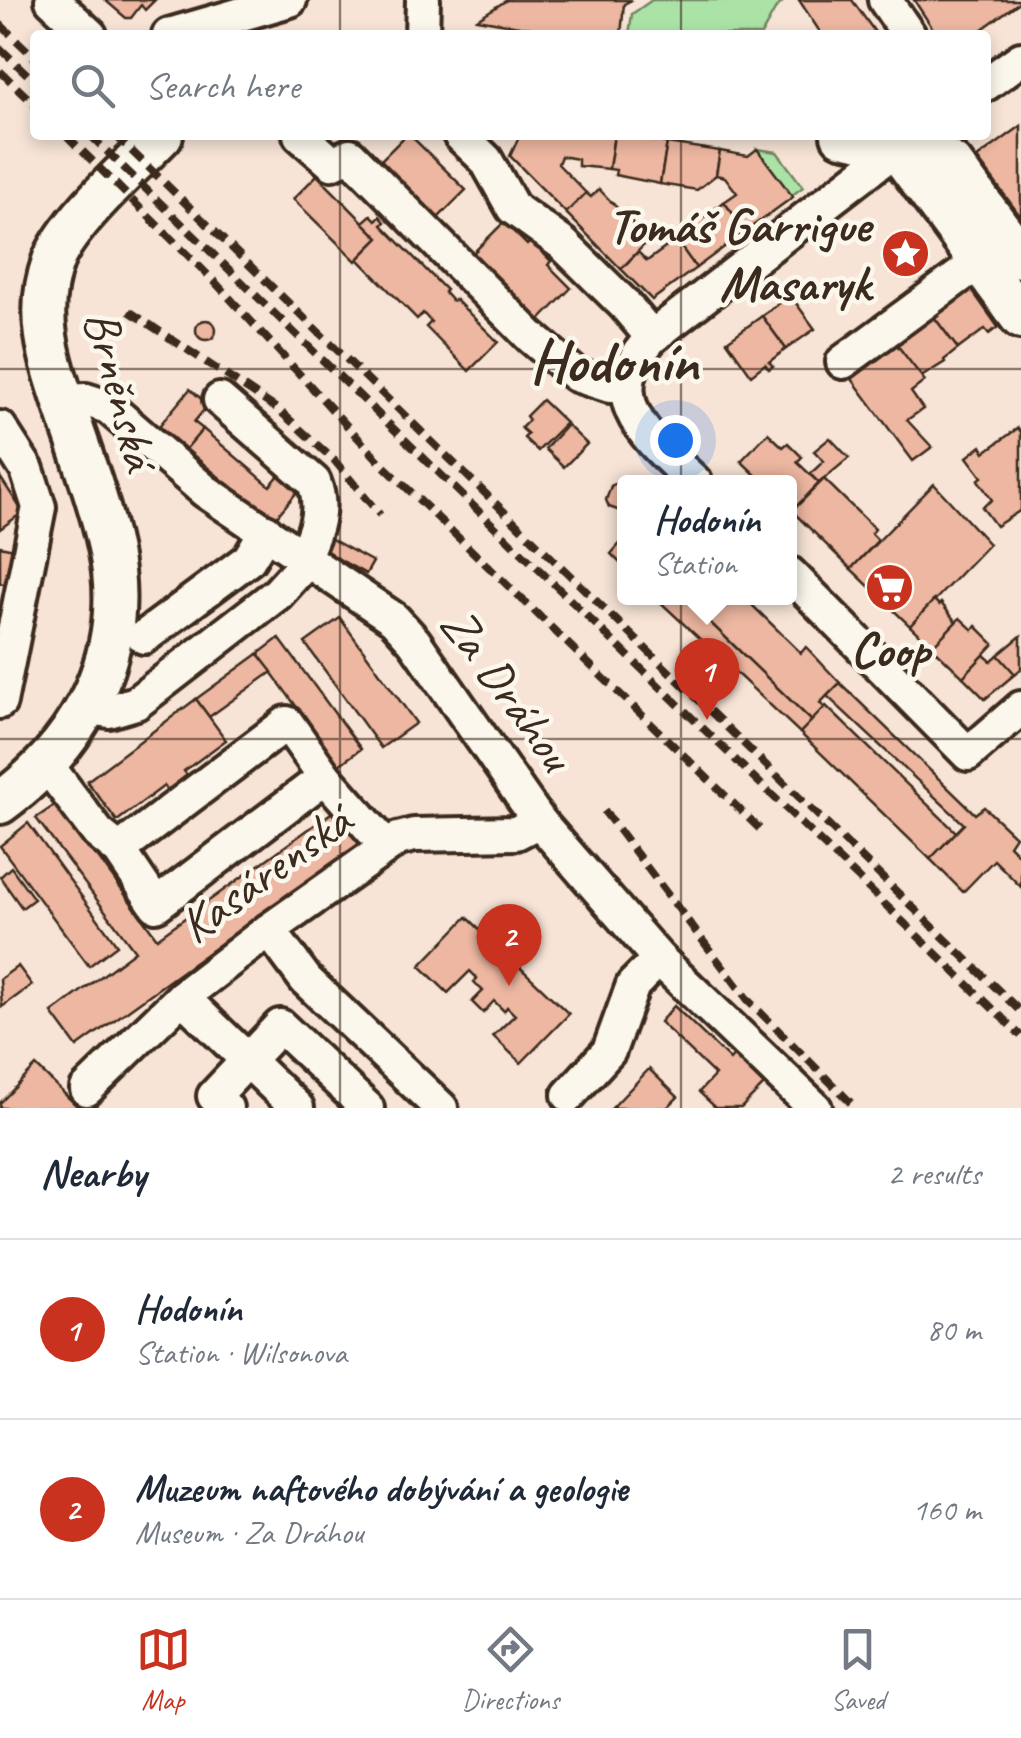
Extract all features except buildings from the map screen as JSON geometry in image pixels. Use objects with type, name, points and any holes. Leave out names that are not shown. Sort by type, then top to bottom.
[{"type":"main road","name":"Brněnská","points":[[0,802],[65,743],[88,708],[112,643],[113,570],[104,527],[43,333],[43,302],[55,256],[88,212],[157,140]]},
{"type":"main road","points":[[904,141],[952,164],[1021,257]]},
{"type":"main road","points":[[904,141],[979,262],[1021,318]]},
{"type":"street","points":[[52,0],[85,30]]},
{"type":"street","points":[[186,30],[290,0]]},
{"type":"street","points":[[422,30],[423,0]]},
{"type":"street","points":[[884,0],[906,30]]},
{"type":"street","points":[[991,80],[1021,59]]},
{"type":"street","points":[[306,140],[332,163],[350,155],[531,336],[576,375],[610,386],[626,386]]},
{"type":"street","points":[[465,140],[486,160],[514,208],[563,244],[652,337]]},
{"type":"street","points":[[688,475],[648,438],[630,408],[626,386],[637,353],[652,337],[904,141]]},
{"type":"street","points":[[844,362],[979,262]]},
{"type":"street","name":"Za Dráhou","points":[[63,401],[86,400],[108,408],[206,491],[374,602],[414,641],[540,821],[659,959],[815,1108]]},
{"type":"street","points":[[88,708],[109,711],[136,703],[278,594],[306,557],[316,531],[320,498],[314,482],[220,400]]},
{"type":"street","points":[[0,428],[27,470],[39,506],[0,702]]},
{"type":"street","points":[[144,637],[249,559],[266,531]]},
{"type":"street","points":[[797,581],[968,754],[1021,708]]},
{"type":"street","points":[[119,850],[287,724],[325,777],[386,846]]},
{"type":"street","points":[[46,764],[98,833],[119,850],[156,905],[325,777]]},
{"type":"street","name":"Kasárenská","points":[[87,1089],[182,997],[386,846],[414,835],[516,833],[540,821]]},
{"type":"street","points":[[269,930],[306,980],[440,1108]]},
{"type":"street","points":[[569,1095],[610,1051],[633,985],[659,959]]},
{"type":"street","points":[[182,997],[297,1108]]},
{"type":"street","points":[[226,1108],[214,1096],[280,1026],[367,1108]]},
{"type":"green space","points":[[652,0],[785,0],[764,30],[630,30],[632,14]]},
{"type":"green space","points":[[757,149],[777,152],[803,187],[791,196]]},
{"type":"railway","points":[[0,24],[30,53]]},
{"type":"railway","points":[[0,48],[30,77]]},
{"type":"railway","points":[[0,71],[30,100]]},
{"type":"railway","points":[[71,140],[214,281],[383,465],[764,833]]},
{"type":"railway","points":[[95,140],[1021,1036]]},
{"type":"railway","points":[[120,140],[1021,1012]]},
{"type":"railway","points":[[129,311],[280,411],[334,460],[380,515]]},
{"type":"railway","points":[[604,811],[748,1000],[856,1108]]},
{"type":"place","name":"Tomáš Garrigue Masaryk","points":[[905,254]]},
{"type":"place","name":"Coop","points":[[890,588]]},
{"type":"place","name":"Hodonín","points":[[707,720]]},
{"type":"place","name":"Muzeum naftového dobývání a geologie","points":[[509,986]]},
{"type":"district","name":"Hodonín","points":[[614,361]]}]
